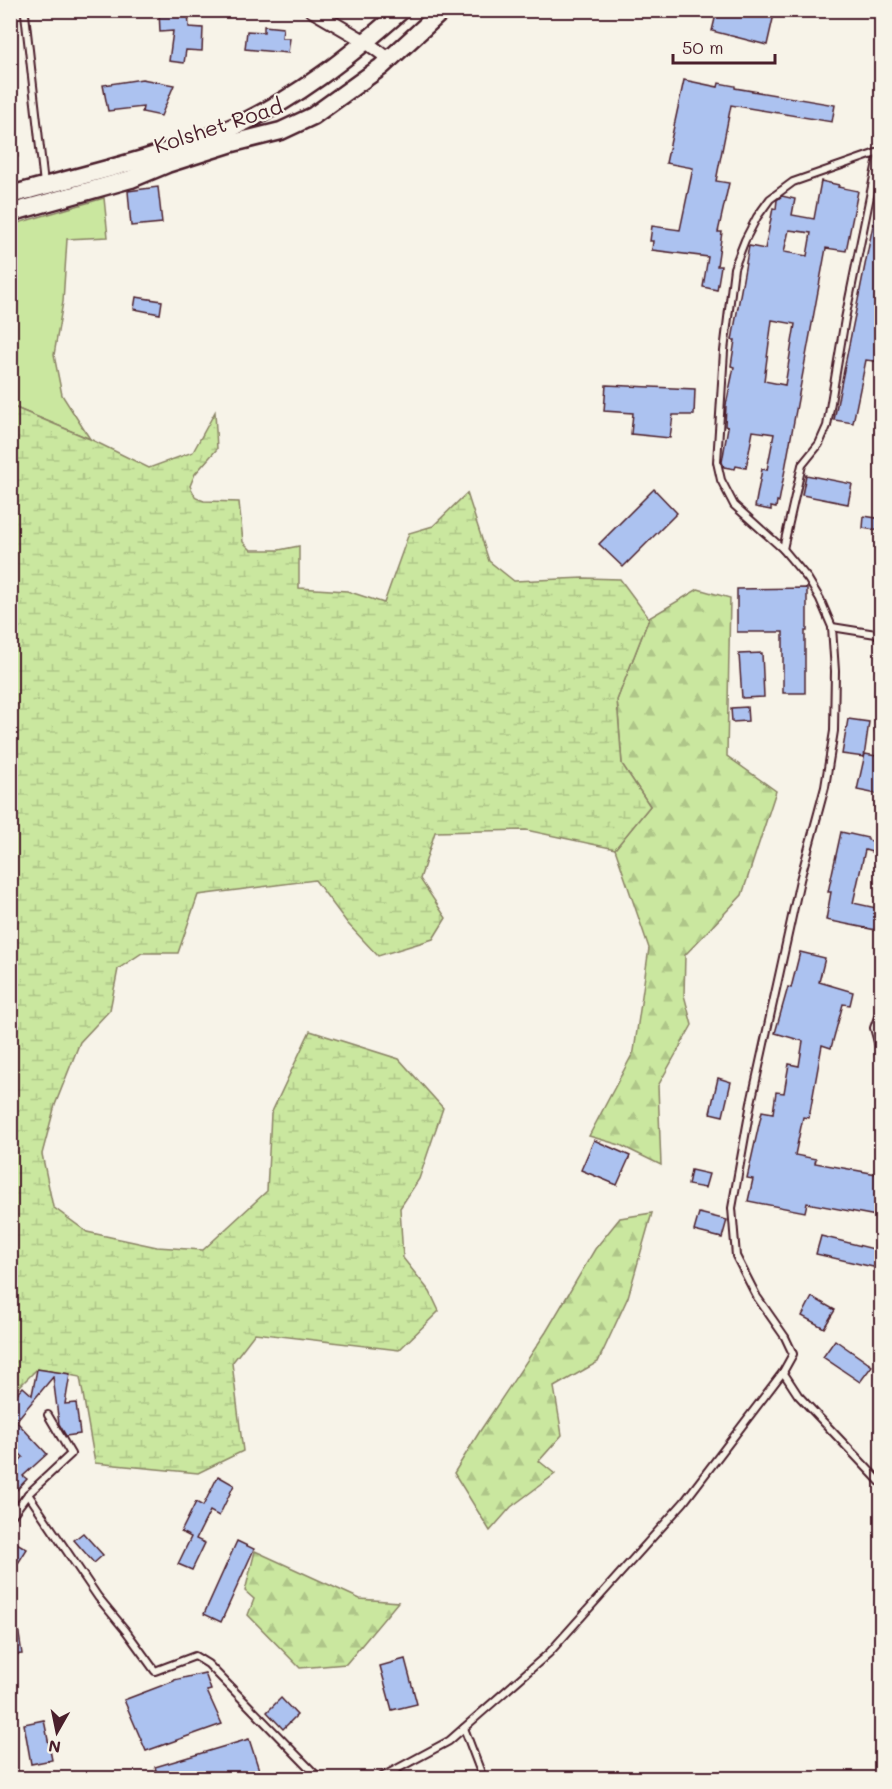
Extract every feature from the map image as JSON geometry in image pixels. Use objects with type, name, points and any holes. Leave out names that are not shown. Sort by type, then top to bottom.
[{"type":"street","points":[[310,10],[366,42],[389,59]]},
{"type":"street","name":"Kolshet Road","points":[[231,136],[278,103],[326,74],[402,10]]},
{"type":"street","name":"Kolshet Road","points":[[10,213],[47,194],[129,171],[231,136],[281,131],[313,116],[389,59],[443,10]]},
{"type":"street","name":"Kolshet Road","points":[[10,195],[47,194]]},
{"type":"lane","points":[[25,14],[47,194]]},
{"type":"lane","points":[[380,1779],[449,1741],[549,1653],[684,1502],[783,1372],[793,1354],[785,1337],[757,1297],[736,1256],[732,1208],[751,1103],[800,880],[825,787],[834,731],[835,671],[832,627],[808,579],[783,549],[734,505],[721,480],[717,462],[724,351],[734,268],[744,240],[770,200],[793,183],[880,152]]},
{"type":"lane","points":[[783,549],[801,465],[819,444],[827,426],[845,319],[880,152]]},
{"type":"lane","points":[[832,627],[882,635]]},
{"type":"lane","points":[[879,730],[882,711]]},
{"type":"lane","points":[[882,1006],[874,1028],[879,1054],[882,1057]]},
{"type":"lane","points":[[783,1372],[798,1395],[882,1484]]},
{"type":"lane","points":[[10,1518],[28,1494],[70,1454],[48,1415]]},
{"type":"lane","points":[[28,1494],[98,1598],[155,1671],[195,1656],[208,1665],[319,1779]]},
{"type":"lane","points":[[464,1728],[483,1779]]},
{"type":"green space","points":[[10,81],[13,81],[18,157],[11,156]]},
{"type":"green space","points":[[104,198],[108,237],[67,239],[63,302],[54,355],[62,395],[90,439],[11,406],[11,225]]},
{"type":"green space","points":[[11,406],[90,439],[149,468],[193,452],[215,412],[217,449],[195,474],[190,486],[196,498],[204,501],[239,502],[243,542],[251,550],[279,550],[299,546],[299,588],[347,591],[384,603],[409,533],[433,526],[467,493],[489,561],[514,581],[620,579],[649,618],[617,700],[622,764],[650,806],[615,849],[526,830],[435,832],[420,879],[446,918],[433,939],[378,956],[348,924],[315,880],[198,895],[178,953],[142,953],[118,969],[110,1010],[80,1042],[55,1105],[42,1154],[53,1207],[87,1232],[157,1247],[203,1250],[267,1191],[271,1114],[310,1031],[399,1059],[443,1108],[419,1179],[400,1208],[403,1258],[430,1292],[439,1311],[399,1350],[255,1333],[232,1363],[243,1451],[198,1473],[95,1463],[80,1377],[37,1369],[11,1395]]},
{"type":"green space","points":[[698,589],[730,598],[727,756],[776,791],[742,895],[685,955],[684,995],[692,1025],[658,1086],[661,1165],[620,1145],[589,1136],[634,1051],[649,948],[615,849],[650,806],[622,764],[617,700],[649,618]]},
{"type":"green space","points":[[652,1213],[628,1297],[598,1362],[554,1387],[562,1435],[539,1461],[555,1474],[511,1507],[490,1531],[454,1473],[546,1332],[595,1249],[620,1218]]},
{"type":"green space","points":[[255,1551],[360,1599],[398,1602],[346,1664],[300,1668],[248,1615],[254,1599],[245,1591]]},
{"type":"building","points":[[159,10],[188,10],[189,27],[203,28],[202,51],[186,50],[184,63],[169,61],[173,31],[160,32]]},
{"type":"building","points":[[717,10],[775,10],[767,45],[712,31]]},
{"type":"building","points":[[264,26],[283,28],[282,38],[290,38],[288,53],[245,49],[247,31],[264,32]]},
{"type":"building","points":[[142,79],[174,85],[161,116],[142,112],[143,107],[108,111],[103,85]]},
{"type":"building","points":[[684,80],[718,87],[719,83],[735,86],[735,88],[835,105],[832,122],[731,105],[716,181],[729,183],[718,232],[722,232],[717,266],[721,266],[717,290],[703,287],[708,257],[652,250],[653,241],[650,241],[652,226],[680,230],[693,168],[666,163]]},
{"type":"building","points":[[821,181],[858,191],[846,251],[826,248],[779,502],[777,501],[776,508],[771,507],[771,510],[755,507],[762,469],[767,470],[774,434],[753,431],[746,468],[724,467],[722,462],[728,427],[725,426],[726,405],[734,367],[731,366],[735,340],[732,340],[749,246],[765,249],[773,208],[776,209],[777,200],[782,196],[795,199],[792,215],[814,219]],"holes":[[[789,230],[811,233],[807,256],[784,252]],[[772,320],[795,324],[785,385],[764,381]]]},
{"type":"building","points":[[158,187],[162,223],[131,226],[128,191]]},
{"type":"building","points":[[876,210],[882,211],[882,281],[878,300],[882,301],[882,362],[866,360],[853,423],[834,420]]},
{"type":"building","points":[[136,297],[162,301],[160,314],[134,309]]},
{"type":"building","points":[[606,385],[695,389],[694,415],[673,415],[670,438],[631,434],[633,413],[604,411]]},
{"type":"building","points":[[806,475],[852,484],[848,504],[802,495]]},
{"type":"building","points":[[654,489],[677,513],[623,567],[599,544]]},
{"type":"building","points":[[864,516],[882,519],[882,531],[863,528]]},
{"type":"building","points":[[807,588],[805,693],[783,693],[783,632],[737,632],[737,589]]},
{"type":"building","points":[[762,653],[764,697],[742,698],[739,654]]},
{"type":"building","points":[[747,707],[748,721],[732,722],[731,708]]},
{"type":"building","points":[[848,719],[869,722],[864,757],[842,754]]},
{"type":"building","points":[[865,754],[882,757],[882,795],[857,790]]},
{"type":"building","points":[[841,832],[868,838],[868,840],[882,844],[882,855],[865,850],[853,903],[881,909],[876,930],[826,920],[831,892],[828,892]]},
{"type":"building","points":[[800,952],[825,958],[819,982],[853,992],[850,1005],[843,1004],[831,1048],[822,1045],[809,1118],[803,1117],[795,1155],[816,1159],[815,1163],[882,1175],[882,1217],[807,1203],[805,1212],[748,1201],[753,1179],[747,1178],[762,1111],[773,1113],[776,1092],[784,1093],[789,1064],[799,1066],[803,1041],[775,1033],[788,987],[791,988]]},
{"type":"building","points":[[718,1078],[731,1082],[723,1116],[710,1113]]},
{"type":"building","points":[[594,1140],[630,1156],[617,1185],[581,1170]]},
{"type":"building","points":[[691,1170],[709,1174],[705,1188],[688,1185]]},
{"type":"building","points":[[699,1213],[727,1220],[722,1238],[694,1231]]},
{"type":"building","points":[[821,1236],[882,1251],[882,1269],[816,1254]]},
{"type":"building","points":[[812,1297],[835,1310],[824,1328],[802,1316]]},
{"type":"building","points":[[835,1340],[872,1366],[860,1382],[823,1357]]},
{"type":"building","points":[[37,1369],[70,1374],[65,1404],[76,1403],[80,1434],[66,1436],[59,1424],[53,1377],[16,1421],[47,1454],[23,1476],[27,1479],[10,1497],[10,1470],[23,1457],[10,1444],[10,1401],[23,1387],[32,1395]]},
{"type":"building","points":[[218,1476],[234,1485],[219,1516],[210,1511],[196,1539],[205,1543],[192,1570],[178,1564],[191,1537],[181,1532],[196,1502],[203,1506]]},
{"type":"building","points":[[83,1533],[103,1555],[94,1563],[74,1540]]},
{"type":"building","points":[[10,1539],[27,1549],[10,1576]]},
{"type":"building","points":[[237,1541],[254,1549],[221,1622],[204,1614]]},
{"type":"building","points":[[10,1621],[17,1621],[22,1654],[10,1655]]},
{"type":"building","points":[[405,1659],[417,1704],[392,1710],[380,1666]]},
{"type":"building","points":[[205,1673],[211,1690],[207,1691],[222,1724],[146,1751],[124,1700],[174,1680]]},
{"type":"building","points":[[281,1698],[297,1715],[283,1729],[267,1712]]},
{"type":"building","points":[[44,1720],[52,1760],[31,1764],[24,1724]]},
{"type":"building","points":[[249,1739],[262,1779],[159,1779],[155,1767]]}]
